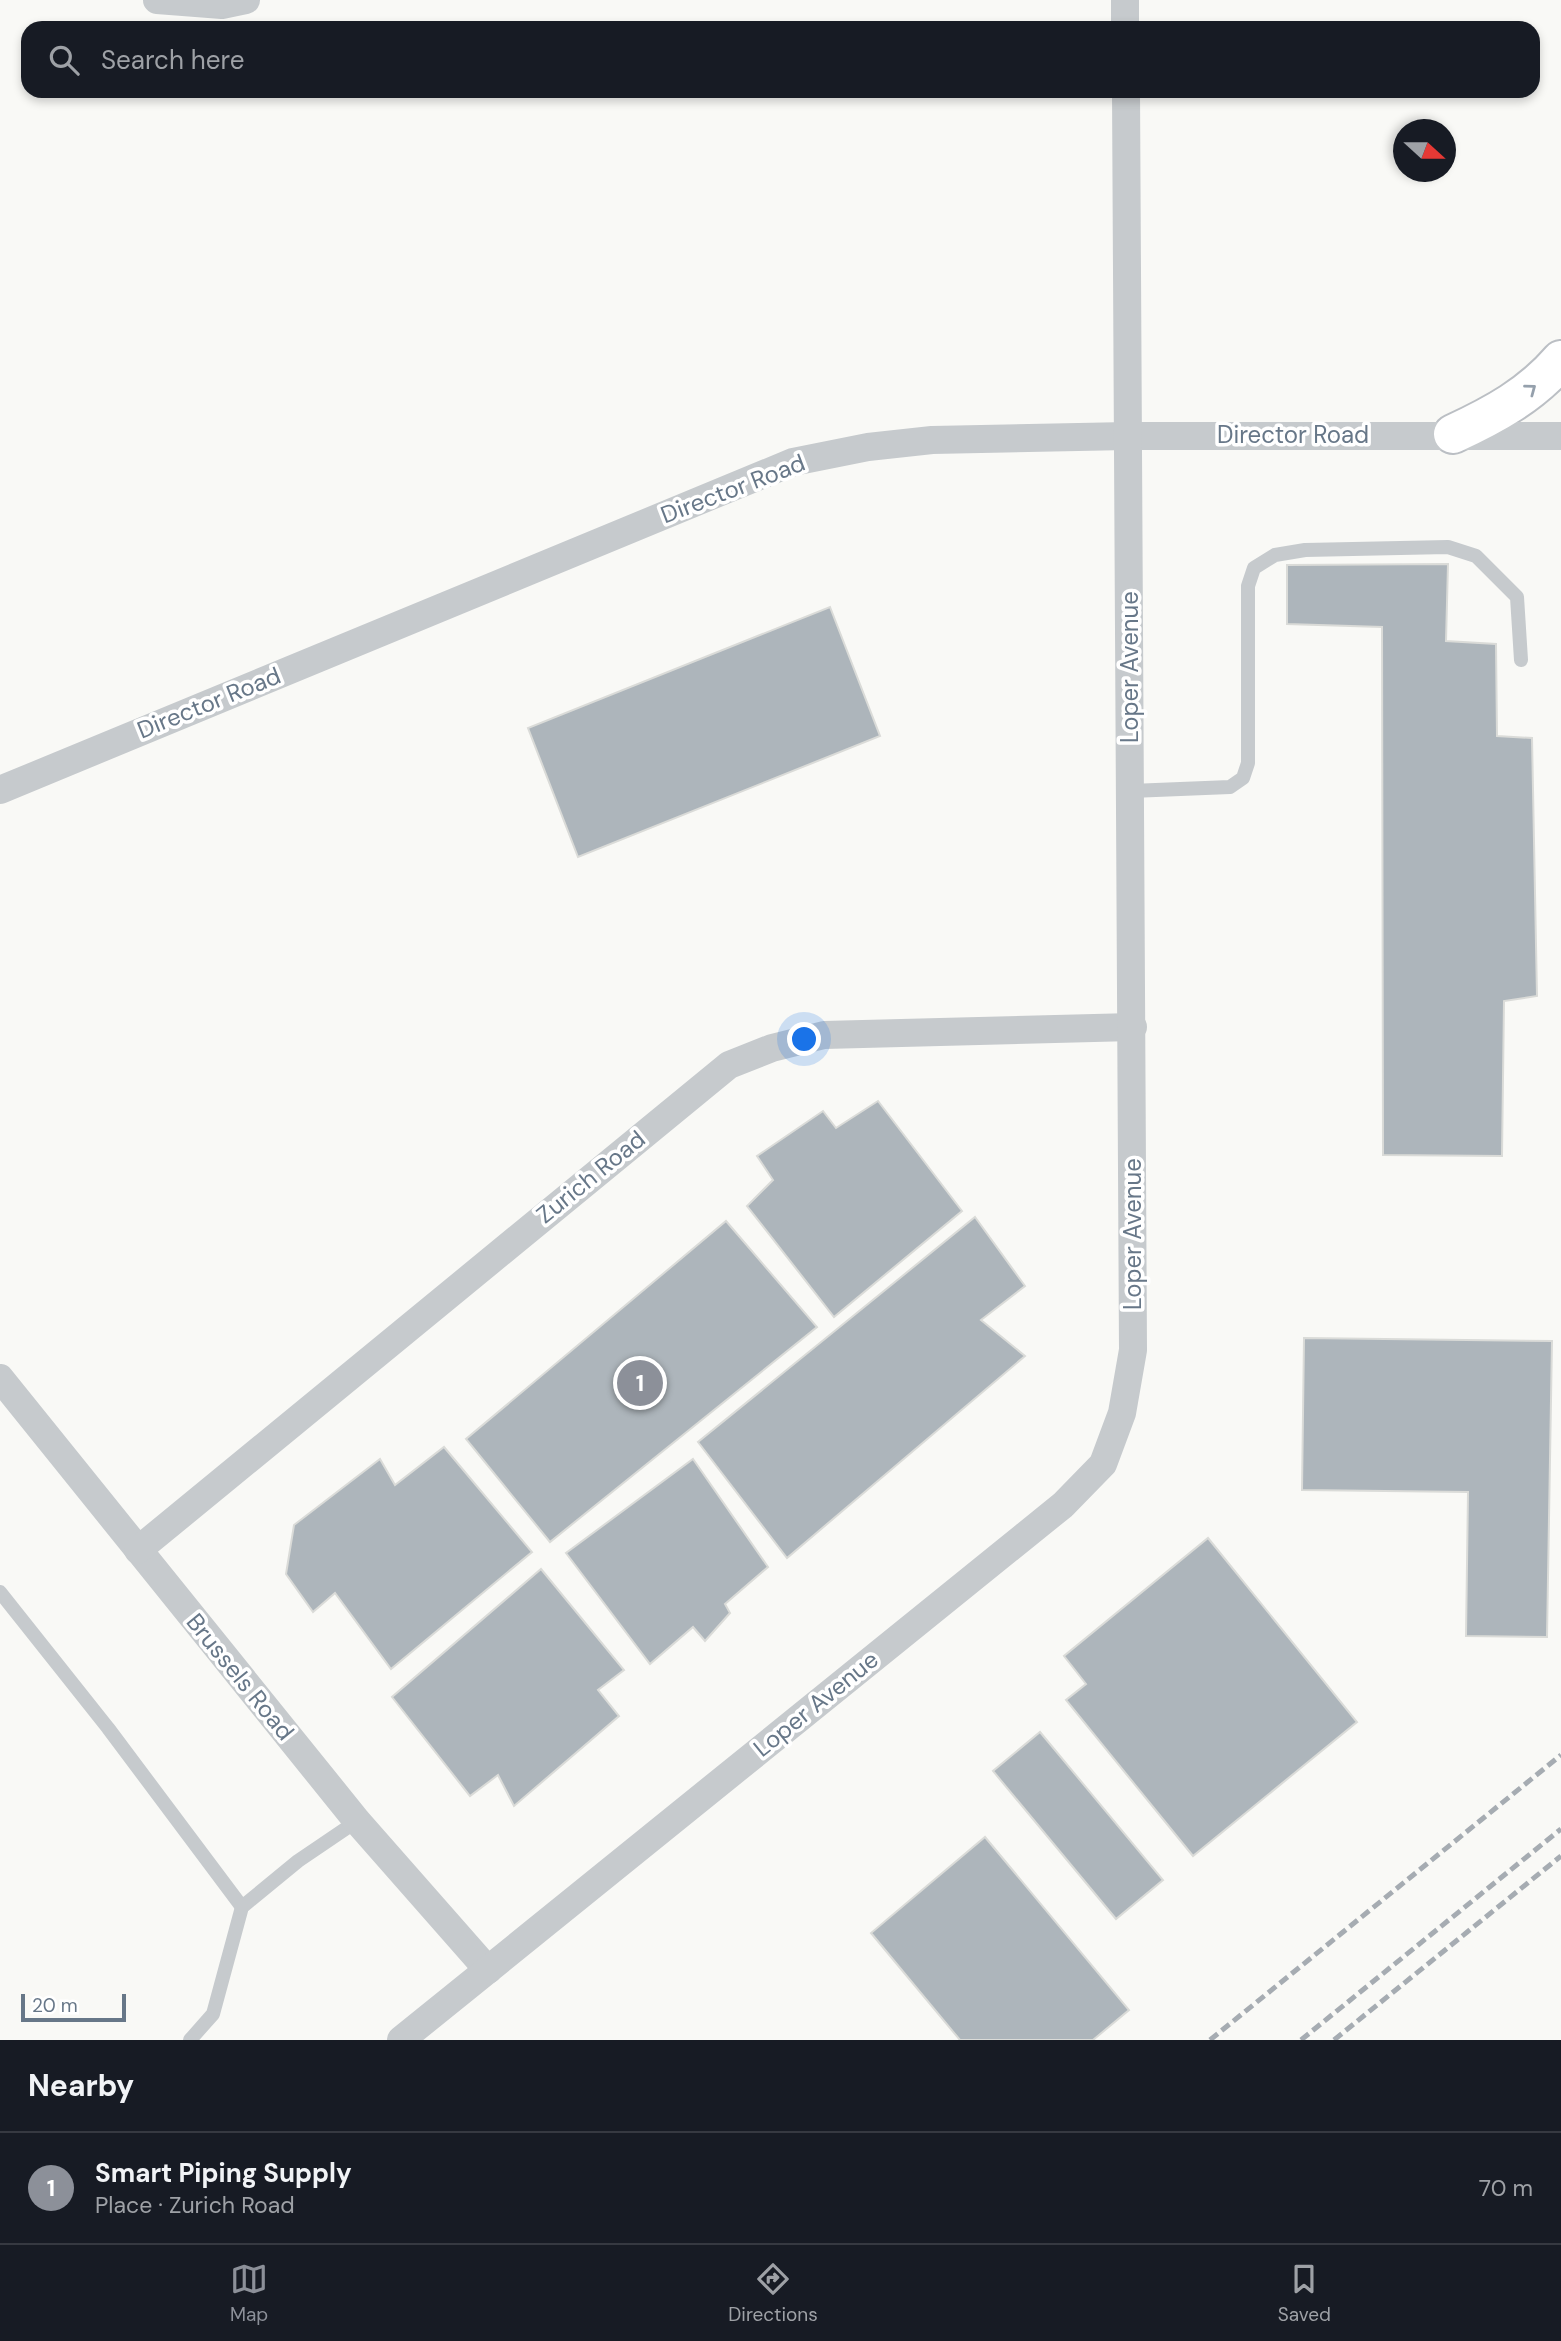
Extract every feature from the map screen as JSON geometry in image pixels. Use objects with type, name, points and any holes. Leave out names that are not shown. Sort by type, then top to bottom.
[{"type":"main road","points":[[1453,434],[1501,412],[1544,380],[1561,360]]},
{"type":"street","points":[[156,0],[222,5],[246,0]]},
{"type":"street","points":[[1125,0],[1125,21]]},
{"type":"street","name":"Loper Avenue","points":[[401,2040],[1063,1505],[1103,1464],[1122,1413],[1133,1350],[1126,98]]},
{"type":"street","name":"Director Road","points":[[0,790],[793,461],[868,447],[932,440],[1128,436],[1561,436]]},
{"type":"street","name":"Zurich Road","points":[[138,1550],[729,1065],[772,1048],[824,1035],[1133,1027]]},
{"type":"street","name":"Brussels Road","points":[[0,1378],[357,1821],[488,1970]]},
{"type":"lane","points":[[1131,791],[1230,787],[1243,778],[1248,762],[1248,586],[1254,568],[1275,555],[1305,550],[1448,547],[1476,556],[1517,597],[1521,660]]},
{"type":"lane","points":[[0,1592],[108,1728],[242,1907]]},
{"type":"lane","points":[[190,2040],[213,2014],[242,1907],[299,1861],[357,1821]]},
{"type":"building","points":[[1448,564],[1446,641],[1496,644],[1497,736],[1532,738],[1537,996],[1504,1001],[1502,1156],[1383,1155],[1382,627],[1287,624],[1287,565]]},
{"type":"building","points":[[830,607],[880,736],[578,857],[528,728]]},
{"type":"building","points":[[878,1101],[962,1211],[834,1317],[747,1206],[773,1180],[757,1156],[823,1111],[836,1128]]},
{"type":"building","points":[[975,1217],[1025,1286],[981,1320],[1025,1356],[787,1558],[698,1442]]},
{"type":"building","points":[[726,1221],[817,1327],[550,1542],[466,1439]]},
{"type":"building","points":[[1304,1338],[1552,1341],[1547,1637],[1466,1636],[1468,1492],[1302,1490]]},
{"type":"building","points":[[444,1447],[532,1552],[391,1669],[335,1593],[313,1612],[286,1574],[294,1525],[380,1459],[395,1485]]},
{"type":"building","points":[[693,1459],[768,1567],[725,1604],[730,1613],[705,1641],[693,1627],[650,1664],[566,1553]]},
{"type":"building","points":[[1208,1538],[1357,1722],[1193,1856],[1066,1700],[1086,1684],[1064,1656]]},
{"type":"building","points":[[541,1569],[624,1670],[598,1690],[619,1716],[514,1806],[498,1775],[470,1796],[392,1697]]},
{"type":"building","points":[[1040,1732],[1163,1880],[1116,1919],[993,1771]]},
{"type":"building","points":[[985,1837],[1129,2010],[1093,2040],[960,2040],[871,1933]]},
{"type":"railway","points":[[1210,2040],[1561,1755]]},
{"type":"railway","points":[[1301,2040],[1561,1829]]},
{"type":"railway","points":[[1334,2040],[1561,1856]]},
{"type":"place","name":"Smart Piping Supply","points":[[640,1383]]}]
